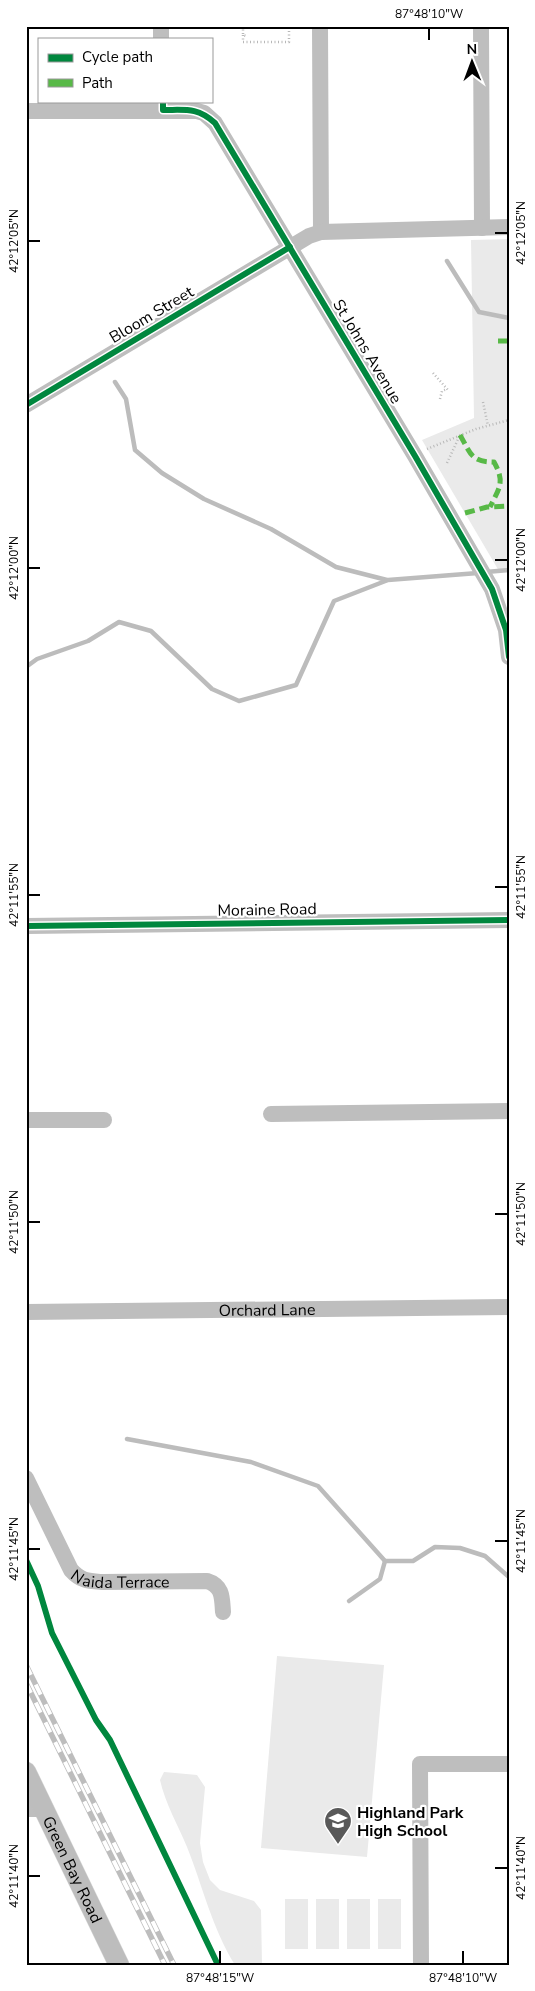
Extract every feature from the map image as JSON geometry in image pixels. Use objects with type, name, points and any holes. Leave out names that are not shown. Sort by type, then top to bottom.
[{"type":"main road","name":"Green Bay Road","points":[[26,1772],[35,1809],[119,1965]]},
{"type":"street","points":[[320,26],[321,232]]},
{"type":"street","points":[[481,26],[482,228]]},
{"type":"street","name":"St Johns Avenue","points":[[26,111],[163,106],[204,113],[215,123],[415,456],[492,589],[500,608],[509,657]]},
{"type":"street","name":"Bloom Street","points":[[26,405],[309,236],[321,232],[509,227]]},
{"type":"street","name":"Moraine Road","points":[[26,926],[509,920]]},
{"type":"street","points":[[271,1114],[509,1111]]},
{"type":"street","points":[[26,1120],[104,1120]]},
{"type":"street","name":"Orchard Lane","points":[[26,1312],[509,1307]]},
{"type":"street","name":"Naida Terrace","points":[[26,1478],[71,1570],[78,1578],[85,1581],[102,1582],[207,1581],[218,1586],[222,1595],[223,1612]]},
{"type":"street","points":[[421,1965],[420,1764],[509,1764]]},
{"type":"path","points":[[243,26],[243,42],[289,42],[289,26]]},
{"type":"path","points":[[433,374],[448,390],[442,392],[440,399]]},
{"type":"path","points":[[483,402],[488,426]]},
{"type":"path","points":[[415,456],[437,443],[509,420]]},
{"type":"path","points":[[447,463],[460,435]]},
{"type":"shaded area","points":[[509,239],[509,570],[499,571],[422,440],[474,418],[471,240]]},
{"type":"shaded area","points":[[277,1656],[384,1665],[367,1857],[261,1848]]},
{"type":"shaded area","points":[[164,1772],[197,1775],[205,1787],[200,1843],[203,1862],[210,1880],[220,1890],[254,1901],[261,1910],[262,1965],[235,1965],[227,1951],[214,1922],[187,1847],[165,1797],[160,1780]]},
{"type":"shaded area","points":[[285,1899],[308,1899],[308,1949],[285,1949]]},
{"type":"shaded area","points":[[316,1899],[339,1899],[339,1949],[316,1949]]},
{"type":"shaded area","points":[[347,1899],[370,1899],[370,1949],[347,1949]]},
{"type":"shaded area","points":[[378,1899],[401,1899],[401,1949],[378,1949]]},
{"type":"waterway","points":[[447,261],[479,312],[509,318]]},
{"type":"waterway","points":[[115,333],[115,339]]},
{"type":"waterway","points":[[115,382],[126,399],[135,450],[162,473],[204,499],[271,529],[336,567],[387,580]]},
{"type":"waterway","points":[[486,572],[509,570]]},
{"type":"waterway","points":[[26,667],[37,659],[88,641],[119,622],[151,631],[212,689],[239,701],[296,685],[334,601],[388,580],[478,573]]},
{"type":"waterway","points":[[127,1439],[251,1462],[318,1486],[385,1561],[413,1561],[435,1547],[460,1548],[485,1556],[509,1577]]},
{"type":"waterway","points":[[349,1601],[380,1579],[385,1561]]},
{"type":"railway","points":[[26,1665],[174,1965]]},
{"type":"railway","points":[[26,1683],[165,1965]]},
{"type":"marked path","points":[[498,341],[509,341]]},
{"type":"marked path","points":[[460,435],[472,456],[486,462],[494,462],[497,469],[500,484],[490,507]]},
{"type":"marked path","points":[[465,513],[487,507],[509,506]]},
{"type":"cycle path","points":[[163,102],[163,110],[191,110],[203,114],[215,123],[415,456],[492,589],[506,630],[509,657]]},
{"type":"cycle path","points":[[26,405],[290,247]]},
{"type":"cycle path","points":[[26,926],[509,920]]},
{"type":"cycle path","points":[[26,1560],[38,1586],[52,1633],[96,1720],[110,1740],[218,1965]]},
{"type":"place","name":"Highland Park High School","points":[[338,1845]]}]
